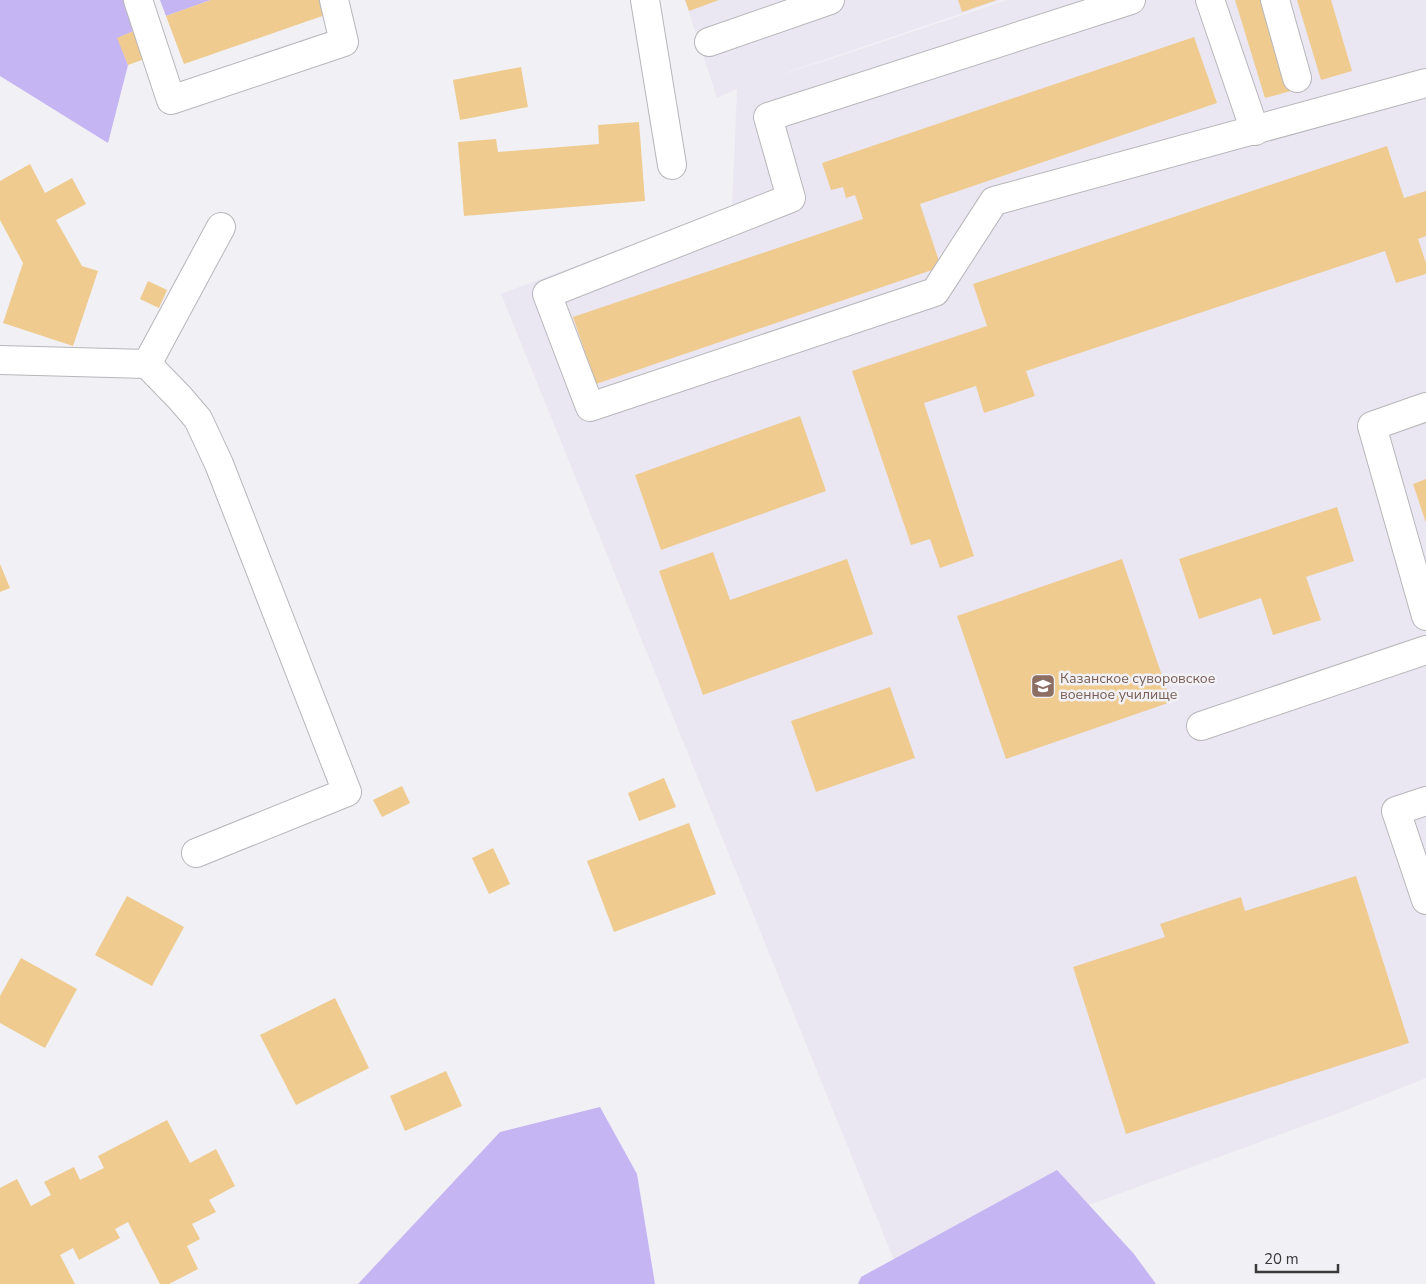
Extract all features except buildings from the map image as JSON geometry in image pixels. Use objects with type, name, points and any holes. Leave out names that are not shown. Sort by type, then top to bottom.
[{"type":"lane","points":[[138,0],[171,100],[344,42],[334,0]]},
{"type":"lane","points":[[645,0],[672,164]]},
{"type":"lane","points":[[709,42],[830,0]]},
{"type":"lane","points":[[1131,0],[768,116],[791,198],[547,294],[590,407],[935,292],[994,201],[1426,83]]},
{"type":"lane","points":[[1210,0],[1255,131]]},
{"type":"lane","points":[[1274,0],[1297,78]]},
{"type":"lane","points":[[147,364],[221,227]]},
{"type":"lane","points":[[0,360],[147,364],[180,398],[198,420],[219,464],[355,786],[196,853]]},
{"type":"lane","points":[[1426,407],[1372,426],[1426,616]]},
{"type":"lane","points":[[1201,726],[1426,650]]},
{"type":"lane","points":[[1426,801],[1396,811],[1426,900]]},
{"type":"shaded area","points":[[0,0],[127,0],[136,30],[118,38],[128,65],[108,143],[0,76]]},
{"type":"shaded area","points":[[160,0],[211,0],[166,16]]},
{"type":"shaded area","name":"Казанское суворовское военное училище","points":[[685,0],[1002,0],[770,78],[1007,0],[1426,0],[1426,1078],[1344,1111],[1094,1203],[898,1270],[501,294],[732,207],[737,89],[717,98]]},
{"type":"shaded area","points":[[600,1107],[637,1174],[655,1284],[358,1284],[500,1132]]},
{"type":"shaded area","points":[[1057,1170],[1134,1254],[1156,1284],[858,1284],[861,1277]]},
{"type":"place","name":"Казанское суворовское военное училище","points":[[1043,686]]}]
